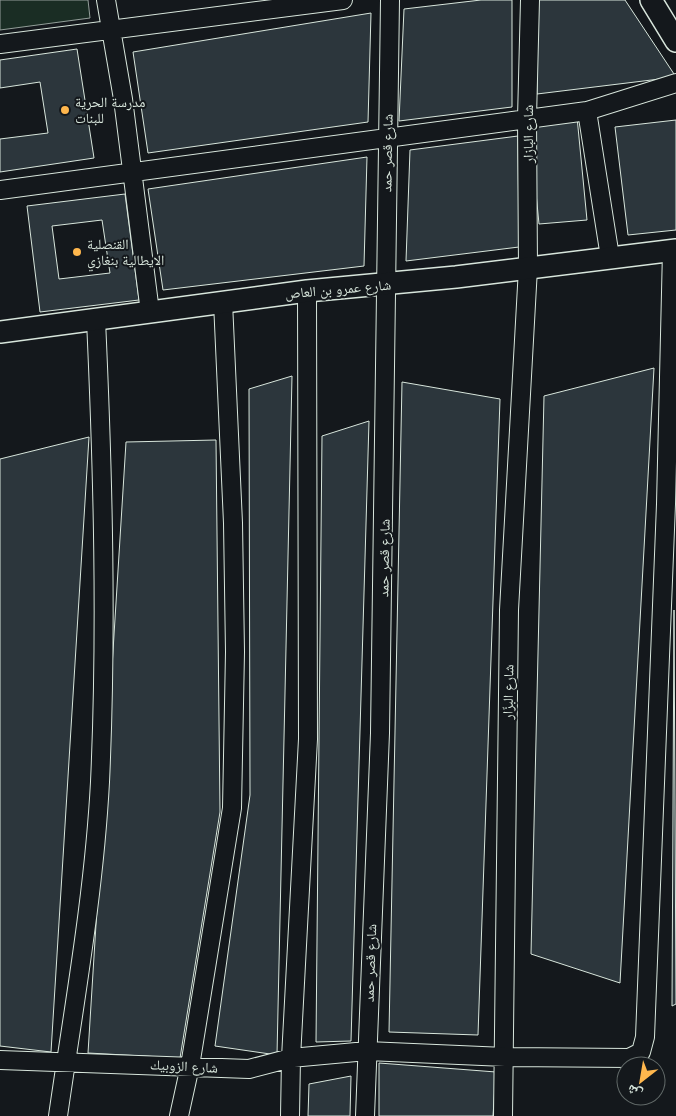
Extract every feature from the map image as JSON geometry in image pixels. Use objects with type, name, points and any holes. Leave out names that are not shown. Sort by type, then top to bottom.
[{"type":"street","points":[[106,0],[123,99],[150,312]]},
{"type":"street","points":[[0,44],[343,0]]},
{"type":"street","name":"شارع قصر حمد","points":[[365,1116],[380,733],[390,0]]},
{"type":"street","name":"شارع البازار","points":[[528,268],[527,118],[530,0]]},
{"type":"street","points":[[651,0],[676,42]]},
{"type":"street","points":[[0,190],[587,111],[676,83]]},
{"type":"street","points":[[587,111],[610,258]]},
{"type":"street","points":[[669,598],[674,250]]},
{"type":"street","name":"شارع عمرو بن العاص","points":[[0,332],[307,291],[387,284],[674,250]]},
{"type":"street","name":"شارع البزّار","points":[[503,1116],[509,610],[528,268]]},
{"type":"street","points":[[290,1116],[291,1058],[308,739],[307,291]]},
{"type":"street","points":[[179,1116],[190,1066],[232,808],[234,612],[223,302]]},
{"type":"street","points":[[58,1116],[91,889],[100,783],[104,649],[103,529],[96,320]]},
{"type":"street","name":"شارع الزوبيك","points":[[0,1060],[190,1066],[249,1070],[291,1058],[367,1051],[629,1058],[641,1052],[645,1037],[669,598]]},
{"type":"green space","points":[[0,0],[88,0],[90,18],[0,30]]},
{"type":"building","points":[[481,0],[512,0],[512,107],[399,121],[404,9]]},
{"type":"building","points":[[537,0],[625,0],[676,77],[537,94]]},
{"type":"building","points":[[371,13],[368,122],[148,153],[133,52]]},
{"type":"building","name":"مدرسة الحرية للبنات","points":[[77,49],[94,158],[0,172],[0,139],[48,133],[40,82],[0,88],[0,60]]},
{"type":"building","points":[[577,117],[587,220],[539,224],[529,121]]},
{"type":"building","points":[[676,120],[676,230],[628,235],[615,127]]},
{"type":"building","points":[[518,136],[519,247],[406,261],[410,150]]},
{"type":"building","points":[[367,157],[364,266],[163,290],[148,189]]},
{"type":"building","points":[[125,194],[139,300],[40,312],[27,206]],"holes":[[[102,220],[110,273],[59,279],[52,226]]]},
{"type":"building","points":[[654,368],[620,983],[531,954],[544,396]]},
{"type":"building","points":[[292,376],[277,1055],[215,1046],[250,795],[249,389]]},
{"type":"building","points":[[402,382],[500,399],[478,1035],[389,1032]]},
{"type":"building","points":[[369,421],[351,1041],[316,1042],[322,436]]},
{"type":"building","points":[[89,437],[51,1052],[0,1046],[0,459]]},
{"type":"building","points":[[216,440],[220,812],[180,1058],[88,1053],[126,442]]},
{"type":"building","points":[[674,610],[676,1004],[672,1006]]},
{"type":"building","points":[[379,1063],[496,1072],[493,1116],[379,1116]]},
{"type":"building","points":[[351,1076],[350,1116],[308,1116],[309,1084]]},
{"type":"place","name":"مدرسة الحرية للبنات","points":[[65,110]]},
{"type":"place","name":"القنصلية الايطالية بنغازي","points":[[77,252]]}]
